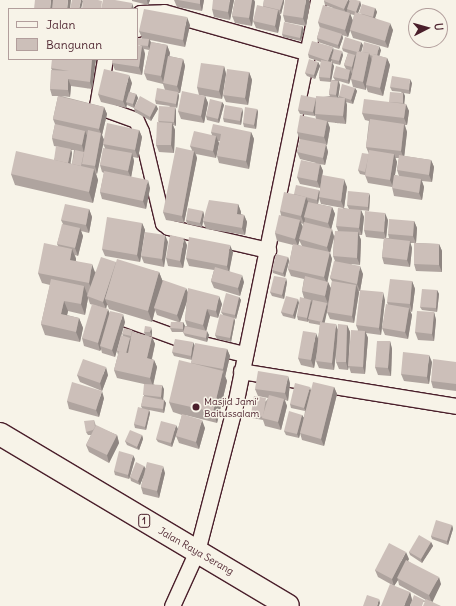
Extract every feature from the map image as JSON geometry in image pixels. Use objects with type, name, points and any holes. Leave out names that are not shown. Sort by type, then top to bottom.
[{"type":"highway","name":"Jalan Raya Serang","points":[[0,434],[288,606]]},
{"type":"street","points":[[172,606],[197,551],[241,371],[309,53],[318,0]]},
{"type":"street","points":[[138,24],[140,13],[164,12],[309,53]]},
{"type":"street","points":[[105,60],[97,106],[136,120],[163,223],[168,227],[268,250]]},
{"type":"street","points":[[104,310],[178,338],[244,354]]},
{"type":"street","points":[[241,371],[456,406]]},
{"type":"building","points":[[35,0],[51,0],[50,8],[34,8]]},
{"type":"building","points":[[53,0],[68,0],[67,8],[52,8]]},
{"type":"building","points":[[72,0],[81,0],[79,8],[70,8]]},
{"type":"building","points":[[83,0],[102,1],[101,8],[82,8]]},
{"type":"building","points":[[103,0],[115,0],[132,3],[131,8],[101,8]]},
{"type":"building","points":[[178,0],[200,0],[200,4]]},
{"type":"building","points":[[213,0],[230,0],[228,12],[212,9]]},
{"type":"building","points":[[235,0],[252,0],[249,18],[232,16]]},
{"type":"building","points":[[264,0],[283,0],[280,10],[263,6]]},
{"type":"building","points":[[285,0],[306,0],[303,18],[283,15]]},
{"type":"building","points":[[324,0],[348,0],[344,9]]},
{"type":"building","points":[[350,0],[360,1],[356,12],[347,9]]},
{"type":"building","points":[[362,4],[375,8],[373,17],[359,13]]},
{"type":"building","points":[[257,5],[278,10],[275,26],[253,21]]},
{"type":"building","points":[[323,5],[350,13],[345,30],[318,22]]},
{"type":"building","points":[[144,9],[187,17],[183,40],[139,31]]},
{"type":"building","points":[[355,12],[390,23],[385,41],[350,30]]},
{"type":"building","points":[[284,22],[302,26],[300,38],[282,34]]},
{"type":"building","points":[[320,27],[342,34],[338,45],[317,38]]},
{"type":"building","points":[[345,37],[361,42],[359,51],[357,52],[342,48]]},
{"type":"building","points":[[138,38],[149,39],[148,46],[138,45]]},
{"type":"building","points":[[312,41],[333,47],[328,61],[308,54]]},
{"type":"building","points":[[151,42],[167,45],[161,76],[144,73]]},
{"type":"building","points":[[364,42],[379,46],[377,55],[373,54],[373,56],[369,53],[362,52]]},
{"type":"building","points":[[138,45],[142,46],[139,67],[112,63],[113,60],[138,60]]},
{"type":"building","points":[[334,49],[342,51],[339,61],[331,59]]},
{"type":"building","points":[[357,51],[369,53],[363,82],[351,79]]},
{"type":"building","points":[[348,53],[355,55],[352,67],[344,65]]},
{"type":"building","points":[[373,54],[387,58],[380,88],[366,85]]},
{"type":"building","points":[[168,56],[183,59],[177,86],[163,83]]},
{"type":"building","points":[[309,59],[318,62],[314,75],[305,73]]},
{"type":"building","points":[[52,60],[92,60],[90,82],[68,79],[68,90],[50,89],[51,70],[69,71],[51,68]]},
{"type":"building","points":[[321,60],[332,62],[330,78],[319,77]]},
{"type":"building","points":[[201,63],[224,66],[219,91],[197,87]]},
{"type":"building","points":[[336,66],[350,70],[348,80],[333,77]]},
{"type":"building","points":[[104,69],[129,75],[123,101],[98,94]]},
{"type":"building","points":[[227,69],[249,72],[245,98],[223,95]]},
{"type":"building","points":[[392,76],[410,79],[409,90],[390,87]]},
{"type":"building","points":[[331,80],[338,81],[336,95],[329,94]]},
{"type":"building","points":[[342,84],[355,88],[351,100],[339,96]]},
{"type":"building","points":[[157,88],[178,92],[176,104],[155,100]]},
{"type":"building","points":[[182,91],[205,96],[201,116],[178,111]]},
{"type":"building","points":[[129,92],[136,94],[133,104],[126,102]]},
{"type":"building","points":[[390,92],[403,93],[403,103],[389,102]]},
{"type":"building","points":[[301,95],[316,98],[313,112],[298,110]]},
{"type":"building","points":[[58,96],[104,107],[99,129],[53,119]]},
{"type":"building","points":[[140,96],[156,105],[150,117],[134,108]]},
{"type":"building","points":[[316,96],[345,98],[343,116],[315,114]]},
{"type":"building","points":[[210,99],[222,102],[218,119],[206,116]]},
{"type":"building","points":[[364,99],[406,104],[404,118],[362,113]]},
{"type":"building","points":[[225,105],[242,108],[240,121],[223,118]]},
{"type":"building","points":[[159,106],[175,107],[174,122],[158,121]]},
{"type":"building","points":[[245,107],[257,109],[254,125],[243,123]]},
{"type":"building","points":[[300,115],[327,121],[324,137],[297,132]]},
{"type":"building","points":[[370,119],[404,124],[401,151],[366,147]]},
{"type":"building","points":[[157,122],[172,123],[171,145],[156,145]]},
{"type":"building","points":[[107,123],[139,130],[135,150],[103,144]]},
{"type":"building","points":[[55,124],[85,131],[82,145],[52,138]]},
{"type":"building","points":[[213,124],[251,132],[246,161],[217,156],[221,134],[211,132]]},
{"type":"building","points":[[88,130],[101,133],[95,166],[82,164]]},
{"type":"building","points":[[194,131],[216,136],[213,151],[190,146]]},
{"type":"building","points":[[300,139],[326,144],[323,158],[297,152]]},
{"type":"building","points":[[56,146],[71,149],[68,163],[54,160]]},
{"type":"building","points":[[176,147],[194,151],[182,216],[163,212]]},
{"type":"building","points":[[103,148],[132,153],[128,171],[100,165]]},
{"type":"building","points":[[75,150],[84,152],[81,166],[72,164]]},
{"type":"building","points":[[369,150],[394,154],[390,180],[365,176]]},
{"type":"building","points":[[16,151],[94,169],[89,192],[11,174]]},
{"type":"building","points":[[362,153],[369,154],[365,172],[358,170]]},
{"type":"building","points":[[399,155],[431,160],[429,175],[397,170]]},
{"type":"building","points":[[301,160],[320,164],[317,181],[297,177]]},
{"type":"building","points":[[104,171],[148,180],[143,201],[100,192]]},
{"type":"building","points":[[322,175],[344,179],[341,201],[319,197]]},
{"type":"building","points":[[394,175],[421,179],[419,193],[392,188]]},
{"type":"building","points":[[296,185],[319,190],[317,200],[294,194]]},
{"type":"building","points":[[348,191],[369,193],[368,207],[347,205]]},
{"type":"building","points":[[284,192],[306,197],[301,216],[280,211]]},
{"type":"building","points":[[209,200],[238,204],[237,214],[244,215],[242,228],[203,221]]},
{"type":"building","points":[[308,202],[332,207],[328,223],[304,217]]},
{"type":"building","points":[[65,204],[89,209],[86,225],[61,220]]},
{"type":"building","points":[[188,208],[203,211],[200,223],[186,220]]},
{"type":"building","points":[[338,208],[361,210],[359,228],[336,226]]},
{"type":"building","points":[[365,211],[385,213],[384,232],[364,230]]},
{"type":"building","points":[[279,215],[300,220],[295,239],[275,233]]},
{"type":"building","points":[[107,217],[142,223],[137,255],[102,249]]},
{"type":"building","points":[[389,219],[414,221],[413,236],[388,234]]},
{"type":"building","points":[[304,222],[332,229],[327,247],[299,239]]},
{"type":"building","points":[[62,224],[80,228],[75,248],[57,244]]},
{"type":"building","points":[[335,231],[358,232],[357,258],[333,256]]},
{"type":"building","points":[[145,232],[165,235],[162,259],[141,256]]},
{"type":"building","points":[[170,235],[184,238],[180,261],[166,258]]},
{"type":"building","points":[[189,237],[230,245],[227,266],[186,258]]},
{"type":"building","points":[[384,238],[410,241],[407,260],[382,257]]},
{"type":"building","points":[[44,243],[72,249],[70,260],[92,264],[89,283],[38,273]]},
{"type":"building","points":[[414,243],[439,244],[439,265],[414,264]]},
{"type":"building","points":[[293,244],[330,252],[324,277],[288,269]]},
{"type":"building","points":[[276,254],[288,257],[283,273],[272,270]]},
{"type":"building","points":[[101,257],[116,262],[103,302],[87,296]]},
{"type":"building","points":[[117,259],[159,272],[148,311],[105,299]]},
{"type":"building","points":[[334,261],[360,266],[357,284],[330,278]]},
{"type":"building","points":[[215,267],[242,275],[238,288],[211,281]]},
{"type":"building","points":[[274,276],[286,278],[282,295],[270,292]]},
{"type":"building","points":[[305,276],[328,282],[325,296],[302,291]]},
{"type":"building","points":[[51,279],[84,286],[81,304],[64,301],[61,314],[79,318],[76,332],[41,324]]},
{"type":"building","points":[[390,279],[412,281],[410,304],[387,302]]},
{"type":"building","points":[[163,280],[186,288],[177,315],[154,308]]},
{"type":"building","points":[[332,281],[356,285],[352,316],[327,312]]},
{"type":"building","points":[[188,288],[219,296],[216,311],[207,309],[203,325],[185,320]]},
{"type":"building","points":[[422,289],[437,290],[436,308],[420,307]]},
{"type":"building","points":[[360,290],[383,292],[379,328],[356,325]]},
{"type":"building","points":[[226,293],[239,297],[235,315],[221,312]]},
{"type":"building","points":[[286,296],[298,299],[293,315],[281,312]]},
{"type":"building","points":[[300,297],[311,300],[307,318],[297,316]]},
{"type":"building","points":[[313,300],[327,303],[322,322],[308,319]]},
{"type":"building","points":[[92,304],[108,309],[98,343],[82,338]]},
{"type":"building","points":[[386,304],[409,308],[405,332],[382,328]]},
{"type":"building","points":[[110,311],[123,314],[112,350],[100,346]]},
{"type":"building","points":[[417,311],[434,312],[432,334],[415,332]]},
{"type":"building","points":[[220,314],[234,318],[230,338],[215,335]]},
{"type":"building","points":[[171,322],[183,322],[183,329],[170,328]]},
{"type":"building","points":[[320,322],[336,324],[332,363],[316,361]]},
{"type":"building","points":[[338,324],[347,325],[346,362],[336,362]]},
{"type":"building","points":[[145,326],[151,327],[150,332],[144,332]]},
{"type":"building","points":[[185,326],[207,331],[206,338],[183,333]]},
{"type":"building","points":[[124,328],[132,330],[131,336],[122,334]]},
{"type":"building","points":[[351,330],[365,331],[363,367],[348,366]]},
{"type":"building","points":[[303,331],[316,333],[311,360],[298,358]]},
{"type":"building","points":[[132,332],[152,337],[147,358],[154,360],[150,378],[114,370],[119,351],[128,353]]},
{"type":"building","points":[[121,335],[130,338],[126,353],[117,351]]},
{"type":"building","points":[[175,339],[193,342],[191,356],[172,352]]},
{"type":"building","points":[[377,341],[390,341],[388,368],[375,367]]},
{"type":"building","points":[[195,343],[227,349],[223,369],[191,363]]},
{"type":"building","points":[[403,352],[429,355],[427,377],[401,374]]},
{"type":"building","points":[[83,359],[106,367],[100,383],[77,375]]},
{"type":"building","points":[[433,359],[456,362],[456,384],[431,381]]},
{"type":"building","points":[[179,360],[223,371],[213,412],[169,402]]},
{"type":"building","points":[[258,371],[288,376],[285,393],[255,389]]},
{"type":"building","points":[[72,382],[102,391],[96,410],[67,401]]},
{"type":"building","points":[[313,382],[334,387],[321,439],[300,433]]},
{"type":"building","points":[[295,383],[310,387],[304,408],[290,404]]},
{"type":"building","points":[[144,384],[162,385],[161,397],[143,395]]},
{"type":"building","points":[[269,395],[284,399],[278,422],[262,418]]},
{"type":"building","points":[[143,396],[164,400],[163,409],[141,406]]},
{"type":"building","points":[[254,396],[266,398],[263,417],[251,414]]},
{"type":"building","points":[[138,407],[149,410],[145,427],[134,424]]},
{"type":"building","points":[[289,411],[302,415],[297,434],[284,431]]},
{"type":"building","points":[[182,414],[202,420],[196,442],[176,436]]},
{"type":"building","points":[[94,420],[95,427],[93,430],[86,432],[84,421]]},
{"type":"building","points":[[161,421],[176,425],[171,443],[156,439]]},
{"type":"building","points":[[96,425],[117,435],[107,455],[86,445]]},
{"type":"building","points":[[130,430],[142,435],[137,447],[125,441]]},
{"type":"building","points":[[119,451],[133,455],[128,475],[114,471]]},
{"type":"building","points":[[136,462],[144,466],[138,481],[130,477]]},
{"type":"building","points":[[147,462],[163,466],[157,491],[141,487]]},
{"type":"building","points":[[436,520],[452,525],[447,541],[431,536]]},
{"type":"building","points":[[419,535],[431,542],[421,559],[409,552]]},
{"type":"building","points":[[389,543],[406,552],[392,579],[375,570]]},
{"type":"building","points":[[406,560],[439,577],[429,595],[397,578]]},
{"type":"building","points":[[390,584],[410,592],[404,606],[381,606]]},
{"type":"building","points":[[367,595],[379,599],[377,606],[363,606]]},
{"type":"building","points":[[414,595],[424,600],[422,606],[410,606]]},
{"type":"building","points":[[426,599],[441,606],[423,606]]},
{"type":"place","name":"Masjid Jami' Baitussalam","points":[[196,407]]}]
